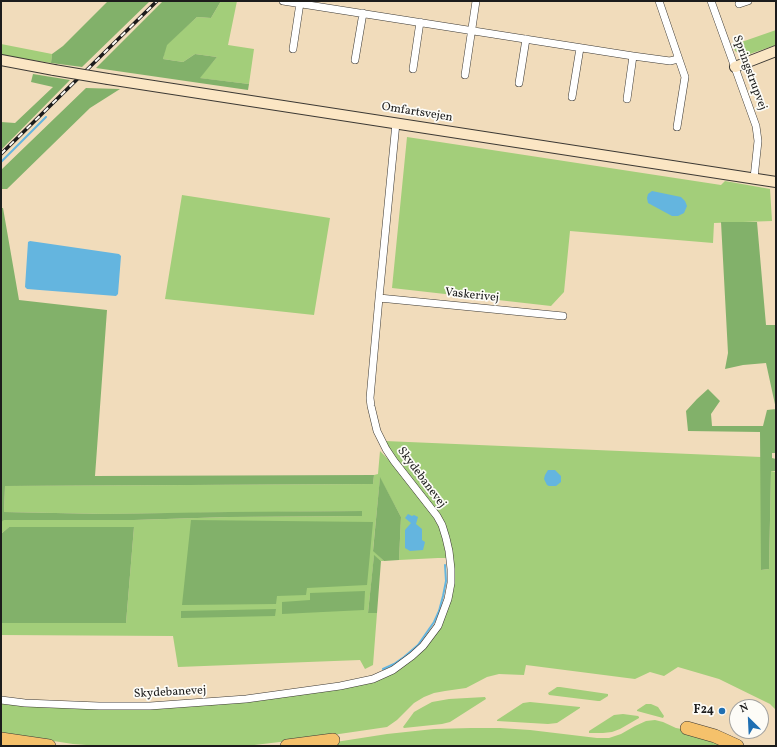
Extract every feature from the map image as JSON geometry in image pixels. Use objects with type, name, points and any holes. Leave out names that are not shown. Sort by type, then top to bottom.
[{"type":"highway","points":[[688,728],[715,736],[738,746]]},
{"type":"highway","points":[[1,739],[49,746]]},
{"type":"highway","points":[[287,746],[332,740]]},
{"type":"main road","points":[[735,67],[776,51]]},
{"type":"main road","name":"Omfartsvejen","points":[[1,62],[776,182]]},
{"type":"street","points":[[283,1],[632,56],[670,61],[678,59]]},
{"type":"street","points":[[465,75],[476,1]]},
{"type":"street","points":[[659,1],[685,77],[677,127]]},
{"type":"street","name":"Springstrupvej","points":[[711,1],[757,132],[758,148],[754,178]]},
{"type":"street","points":[[739,4],[748,1]]},
{"type":"street","points":[[293,49],[300,3]]},
{"type":"street","points":[[355,60],[363,13]]},
{"type":"street","points":[[413,69],[420,22]]},
{"type":"street","points":[[519,83],[526,39]]},
{"type":"street","points":[[572,96],[580,48]]},
{"type":"street","points":[[627,99],[632,56]]},
{"type":"street","name":"Skydebanevej","points":[[1,700],[120,706],[164,705],[246,699],[332,687],[372,679],[397,667],[423,646],[438,626],[448,599],[451,583],[449,551],[442,525],[427,502],[394,461],[380,438],[373,419],[370,398],[396,123]]},
{"type":"street","name":"Vaskerivej","points":[[379,298],[563,316]]},
{"type":"green space","points":[[108,1],[150,1],[82,67],[51,63],[52,54],[63,46]]},
{"type":"green space","points":[[163,1],[221,1],[211,18],[197,17],[167,45],[163,59],[183,62],[195,54],[217,57],[200,78],[249,84],[248,90],[96,68]]},
{"type":"green space","points":[[221,1],[237,1],[228,45],[254,49],[249,84],[199,78],[217,57],[195,54],[183,62],[163,59],[166,45],[197,17],[211,18]]},
{"type":"green space","points":[[776,30],[776,45],[744,56],[735,51],[733,45]]},
{"type":"green space","points":[[1,44],[52,54],[51,63],[1,55]]},
{"type":"green space","points":[[33,74],[70,80],[1,150],[1,122],[15,123],[53,87],[31,82]]},
{"type":"green space","points":[[86,88],[120,89],[90,108],[7,189],[1,189],[1,170]]},
{"type":"green space","points":[[407,137],[721,185],[725,181],[770,189],[772,221],[714,223],[713,243],[570,231],[564,292],[551,306],[392,288]]},
{"type":"green space","points":[[182,195],[330,218],[314,315],[165,299]]},
{"type":"green space","points":[[1,208],[3,208],[19,300],[107,310],[95,476],[374,475],[373,484],[5,486],[4,512],[106,514],[362,511],[362,516],[229,517],[134,520],[4,520],[1,522]]},
{"type":"green space","points":[[721,222],[757,222],[766,325],[776,325],[776,409],[766,363],[743,365],[725,369],[728,353]]},
{"type":"green space","points":[[708,389],[720,401],[711,414],[712,426],[763,426],[767,410],[776,409],[776,453],[772,453],[772,458],[776,459],[776,471],[771,471],[769,569],[761,570],[760,432],[688,431],[686,411]]},
{"type":"green space","points":[[385,441],[761,457],[761,570],[769,569],[771,471],[776,472],[776,710],[769,704],[769,699],[760,699],[719,679],[678,667],[664,676],[650,672],[635,679],[526,665],[524,675],[499,674],[487,677],[466,688],[434,693],[424,697],[414,703],[397,720],[387,727],[305,739],[246,746],[100,746],[73,744],[1,733],[1,704],[120,710],[184,707],[339,688],[404,664],[447,610],[449,538]]},
{"type":"green space","points":[[380,451],[421,498],[440,526],[447,558],[399,560],[401,517],[380,478],[373,550],[384,561],[381,561],[374,556],[368,613],[377,613],[373,665],[365,669],[360,660],[178,667],[173,636],[1,635],[1,623],[126,623],[134,527],[9,527],[1,534],[1,522],[3,520],[134,520],[229,517],[362,516],[362,511],[106,514],[4,512],[5,486],[373,484],[374,475],[378,474]]},
{"type":"green space","points":[[380,477],[401,517],[399,560],[384,561],[373,551]]},
{"type":"green space","points":[[191,520],[373,522],[367,585],[307,588],[306,595],[277,596],[276,604],[182,605]]},
{"type":"green space","points":[[9,527],[134,527],[126,623],[1,623],[1,534]]},
{"type":"green space","points":[[374,555],[381,561],[377,613],[368,613]]},
{"type":"green space","points":[[365,591],[364,610],[282,614],[282,602],[310,600],[310,593]]},
{"type":"green space","points":[[276,609],[275,616],[181,618],[181,611]]},
{"type":"green space","points":[[557,687],[608,694],[608,696],[598,701],[549,695],[548,693]]},
{"type":"green space","points":[[485,697],[486,699],[450,722],[403,727],[414,712],[432,702],[449,699]]},
{"type":"green space","points":[[530,702],[580,708],[557,723],[548,724],[497,721],[523,703]]},
{"type":"green space","points":[[646,704],[651,704],[658,707],[664,716],[663,718],[637,711]]},
{"type":"green space","points":[[623,714],[638,716],[639,718],[612,732],[589,733],[589,731],[614,715]]},
{"type":"green space","points":[[655,720],[730,746],[310,746],[387,734],[434,729],[471,728],[530,730],[597,738],[609,738],[621,734],[646,721]]},
{"type":"water","points":[[652,191],[681,197],[687,206],[684,213],[678,216],[672,216],[648,203],[648,194]]},
{"type":"water","points":[[30,241],[119,254],[121,256],[118,294],[116,296],[27,289],[25,287],[28,242]]},
{"type":"water","points":[[548,470],[555,470],[561,476],[561,482],[556,486],[547,485],[544,479]]},
{"type":"water","points":[[408,514],[418,517],[416,524],[422,529],[422,540],[425,542],[423,550],[410,551],[405,548],[405,530],[411,523],[405,518]]},
{"type":"waterway","points":[[1,162],[46,117]]},
{"type":"waterway","points":[[383,669],[394,664],[418,645],[434,622],[439,611],[446,581],[445,565]]},
{"type":"railway","points":[[1,154],[157,1]]},
{"type":"place","name":"F24","points":[[722,711]]}]
